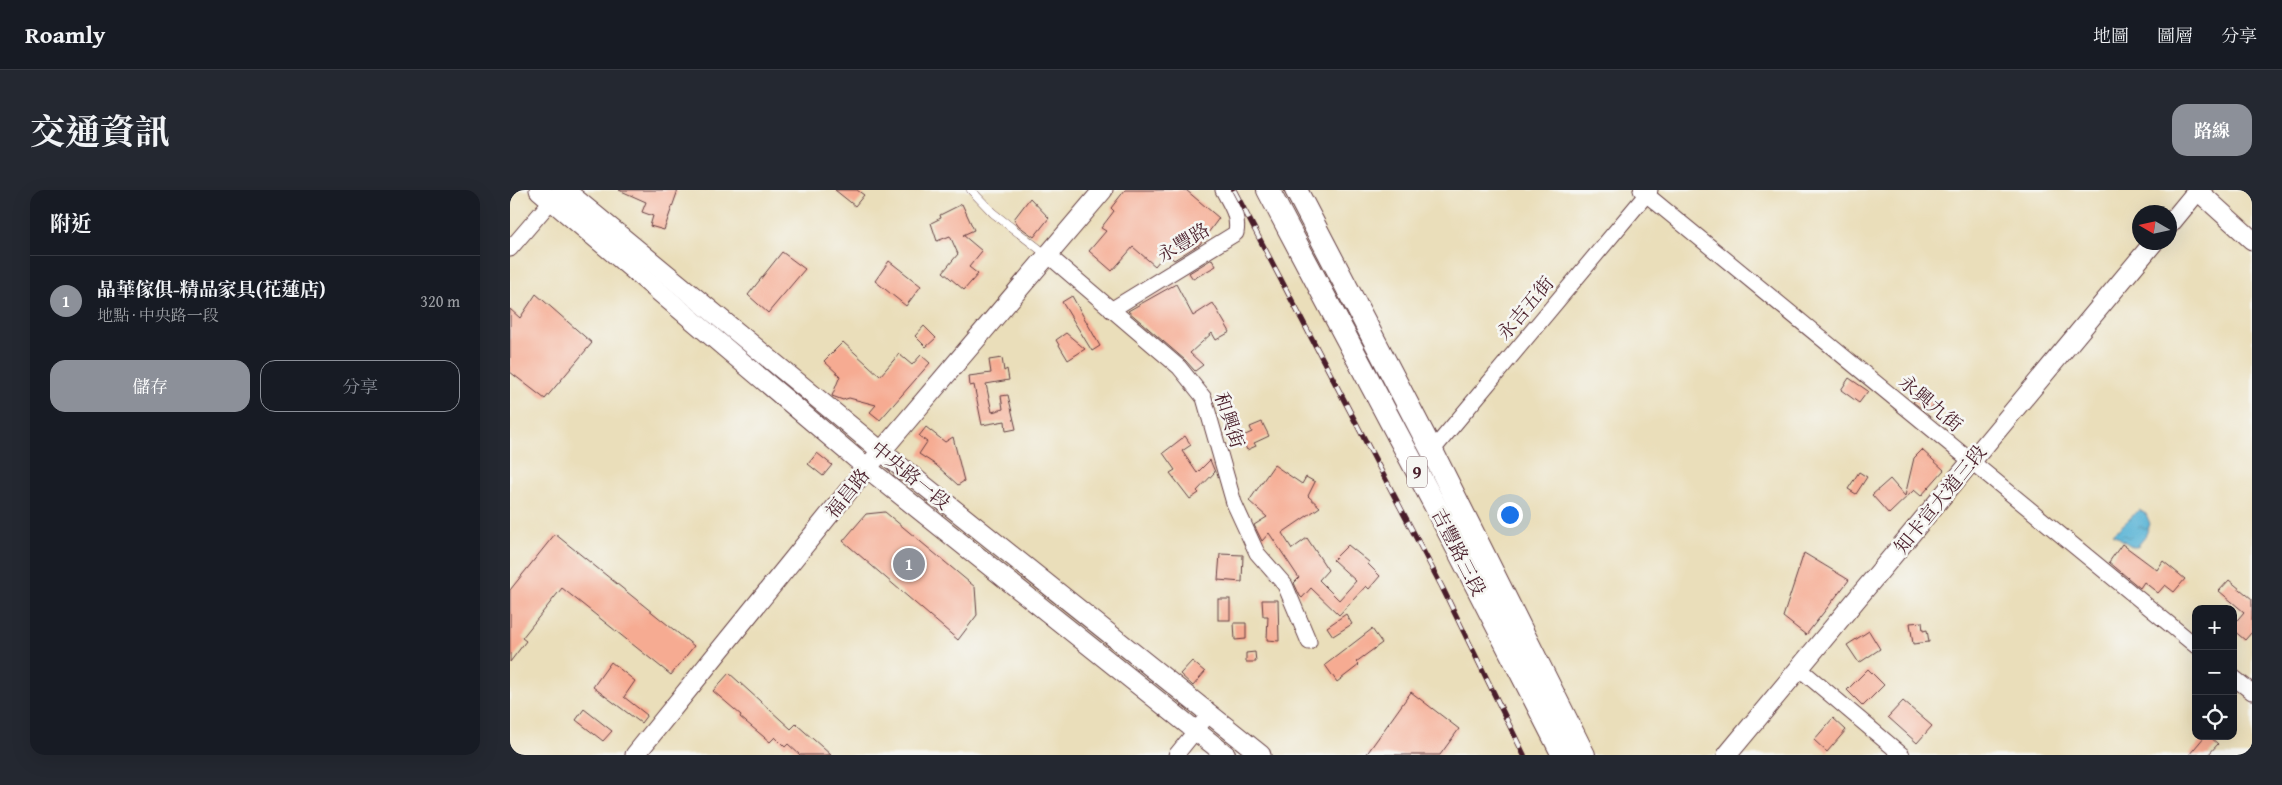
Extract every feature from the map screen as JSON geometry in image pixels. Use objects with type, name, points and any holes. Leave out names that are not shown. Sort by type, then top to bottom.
[{"type":"main road","name":"吉豐路三段","points":[[1268,190],[1438,511],[1563,755]]},
{"type":"main road","name":"吉豐路三段","points":[[1296,190],[1432,451],[1584,755]]},
{"type":"street","name":"福昌路","points":[[634,755],[881,451],[1049,256],[1103,190]]},
{"type":"street","name":"永豐路","points":[[1111,310],[1236,233],[1238,222],[1223,190]]},
{"type":"street","points":[[2177,215],[2197,190],[2252,240]]},
{"type":"street","name":"永吉五街","points":[[1432,451],[1646,191]]},
{"type":"street","name":"永興九街","points":[[1646,191],[1970,462],[2192,643]]},
{"type":"street","points":[[510,249],[554,192]]},
{"type":"street","name":"中央路一段","points":[[554,192],[1261,755]]},
{"type":"street","name":"中央路一段","points":[[554,192],[867,468],[1226,755]]},
{"type":"street","name":"知卡宣大道三段","points":[[1727,755],[2147,250]]},
{"type":"street","name":"和興街","points":[[1049,256],[1179,367],[1204,398],[1234,503],[1257,553],[1285,584],[1309,642]]},
{"type":"street","points":[[1800,669],[1902,755]]},
{"type":"street","points":[[2237,680],[2252,692]]},
{"type":"street","points":[[1176,755],[1210,713]]},
{"type":"lane","points":[[971,190],[994,213],[1049,256]]},
{"type":"water","points":[[2139,510],[2146,514],[2150,524],[2145,537],[2137,547],[2133,547],[2113,534]]},
{"type":"building","points":[[619,190],[678,190],[664,230],[650,226],[653,216],[642,212],[646,202]]},
{"type":"building","points":[[835,190],[857,190],[864,195],[855,206]]},
{"type":"building","points":[[1125,190],[1186,190],[1219,218],[1200,244],[1174,260],[1166,253],[1155,266],[1133,247],[1112,271],[1089,251],[1106,231],[1101,228],[1114,211],[1111,208]]},
{"type":"building","points":[[1030,198],[1049,218],[1034,237],[1019,226],[1014,219]]},
{"type":"building","points":[[962,204],[974,230],[963,235],[982,251],[969,267],[978,274],[964,290],[943,272],[958,254],[950,236],[937,241],[931,223],[941,218],[940,215]]},
{"type":"building","points":[[782,252],[805,269],[768,313],[748,295]]},
{"type":"building","points":[[1212,259],[1216,266],[1193,279],[1189,273]]},
{"type":"building","points":[[889,261],[921,286],[906,306],[875,281]]},
{"type":"building","points":[[1176,284],[1193,316],[1213,303],[1230,332],[1216,340],[1212,333],[1190,353],[1203,365],[1195,371],[1185,360],[1128,311]]},
{"type":"building","points":[[536,294],[592,343],[545,399],[510,372],[510,309],[520,318]]},
{"type":"building","points":[[1072,296],[1100,346],[1092,351],[1062,302]]},
{"type":"building","points":[[924,326],[936,338],[926,347],[915,336]]},
{"type":"building","points":[[1066,333],[1085,349],[1068,360],[1056,340]]},
{"type":"building","points":[[843,342],[880,376],[899,354],[912,365],[921,355],[930,363],[880,420],[870,412],[876,405],[849,398],[843,400],[832,396],[840,376],[824,361]]},
{"type":"building","points":[[1002,358],[1004,371],[1007,369],[1009,380],[986,384],[992,412],[1003,409],[1001,396],[1008,395],[1016,429],[1006,431],[1005,421],[982,425],[974,385],[970,386],[969,376],[991,373],[989,360]]},
{"type":"building","points":[[1849,378],[1868,391],[1859,403],[1841,390]]},
{"type":"building","points":[[1923,393],[1934,405],[1926,412],[1913,402]]},
{"type":"building","points":[[1262,422],[1269,436],[1254,443],[1256,446],[1247,450],[1241,437],[1252,432],[1250,427]]},
{"type":"building","points":[[926,427],[945,442],[953,437],[964,481],[958,485],[936,465],[919,454],[927,442],[919,436]]},
{"type":"building","points":[[1185,436],[1191,445],[1182,451],[1197,473],[1210,460],[1215,472],[1197,491],[1199,493],[1190,499],[1170,473],[1175,470],[1163,453]]},
{"type":"building","points":[[1922,450],[1944,470],[1921,496],[1914,490],[1889,514],[1872,495],[1890,479],[1905,496],[1914,458]]},
{"type":"building","points":[[817,453],[832,465],[823,476],[808,464]]},
{"type":"building","points":[[1274,465],[1302,484],[1306,477],[1315,482],[1308,496],[1320,507],[1282,533],[1292,549],[1307,538],[1328,570],[1319,580],[1339,600],[1356,581],[1333,560],[1348,545],[1369,562],[1368,564],[1380,576],[1369,589],[1366,586],[1339,615],[1311,588],[1302,598],[1300,596],[1294,583],[1299,578],[1269,533],[1262,541],[1254,525],[1267,517],[1249,501]]},
{"type":"building","points":[[1859,472],[1867,477],[1856,494],[1848,489]]},
{"type":"building","points":[[885,512],[975,587],[977,615],[958,640],[843,541],[866,514]]},
{"type":"building","points":[[555,534],[694,646],[671,675],[562,588],[522,638],[526,641],[510,662],[510,590]]},
{"type":"building","points":[[2122,544],[2157,570],[2163,561],[2185,579],[2174,592],[2165,585],[2158,593],[2144,582],[2140,588],[2109,562]]},
{"type":"building","points":[[1804,553],[1849,580],[1806,635],[1783,617]]},
{"type":"building","points":[[1220,554],[1243,555],[1242,582],[1218,580]]},
{"type":"building","points":[[2229,580],[2252,599],[2252,632],[2245,640],[2237,633],[2237,620],[2244,612],[2219,591]]},
{"type":"building","points":[[1218,599],[1230,599],[1230,620],[1218,620]]},
{"type":"building","points":[[1262,600],[1278,600],[1279,641],[1267,640],[1268,616],[1263,616]]},
{"type":"building","points":[[1346,614],[1352,624],[1333,636],[1327,627]]},
{"type":"building","points":[[1922,622],[1923,631],[1927,630],[1929,642],[1913,644],[1910,623]]},
{"type":"building","points":[[1234,623],[1246,623],[1246,639],[1235,640]]},
{"type":"building","points":[[1372,629],[1382,643],[1356,662],[1359,665],[1337,682],[1325,665]]},
{"type":"building","points":[[1869,631],[1880,649],[1859,663],[1847,645]]},
{"type":"building","points":[[1255,652],[1256,662],[1246,662],[1246,653]]},
{"type":"building","points":[[1192,661],[1205,672],[1193,686],[1180,674]]},
{"type":"building","points":[[611,662],[635,681],[624,697],[647,715],[641,723],[593,687]]},
{"type":"building","points":[[1868,669],[1884,685],[1863,706],[1847,690]]},
{"type":"building","points":[[729,673],[791,729],[796,724],[831,755],[800,755],[788,744],[785,747],[775,737],[770,742],[713,691]]},
{"type":"building","points":[[1411,692],[1459,729],[1440,755],[1366,755]]},
{"type":"building","points":[[1903,701],[1932,726],[1917,743],[1888,717]]},
{"type":"building","points":[[584,709],[612,731],[603,741],[576,720]]},
{"type":"building","points":[[1833,718],[1846,730],[1827,752],[1814,740]]},
{"type":"building","points":[[2202,740],[2214,740],[2218,744],[2208,755],[2189,755]]},
{"type":"railway","points":[[1234,190],[1442,587],[1524,755]]},
{"type":"place","name":"晶華傢俱-精品家具(花蓮店)","points":[[909,564]]}]
